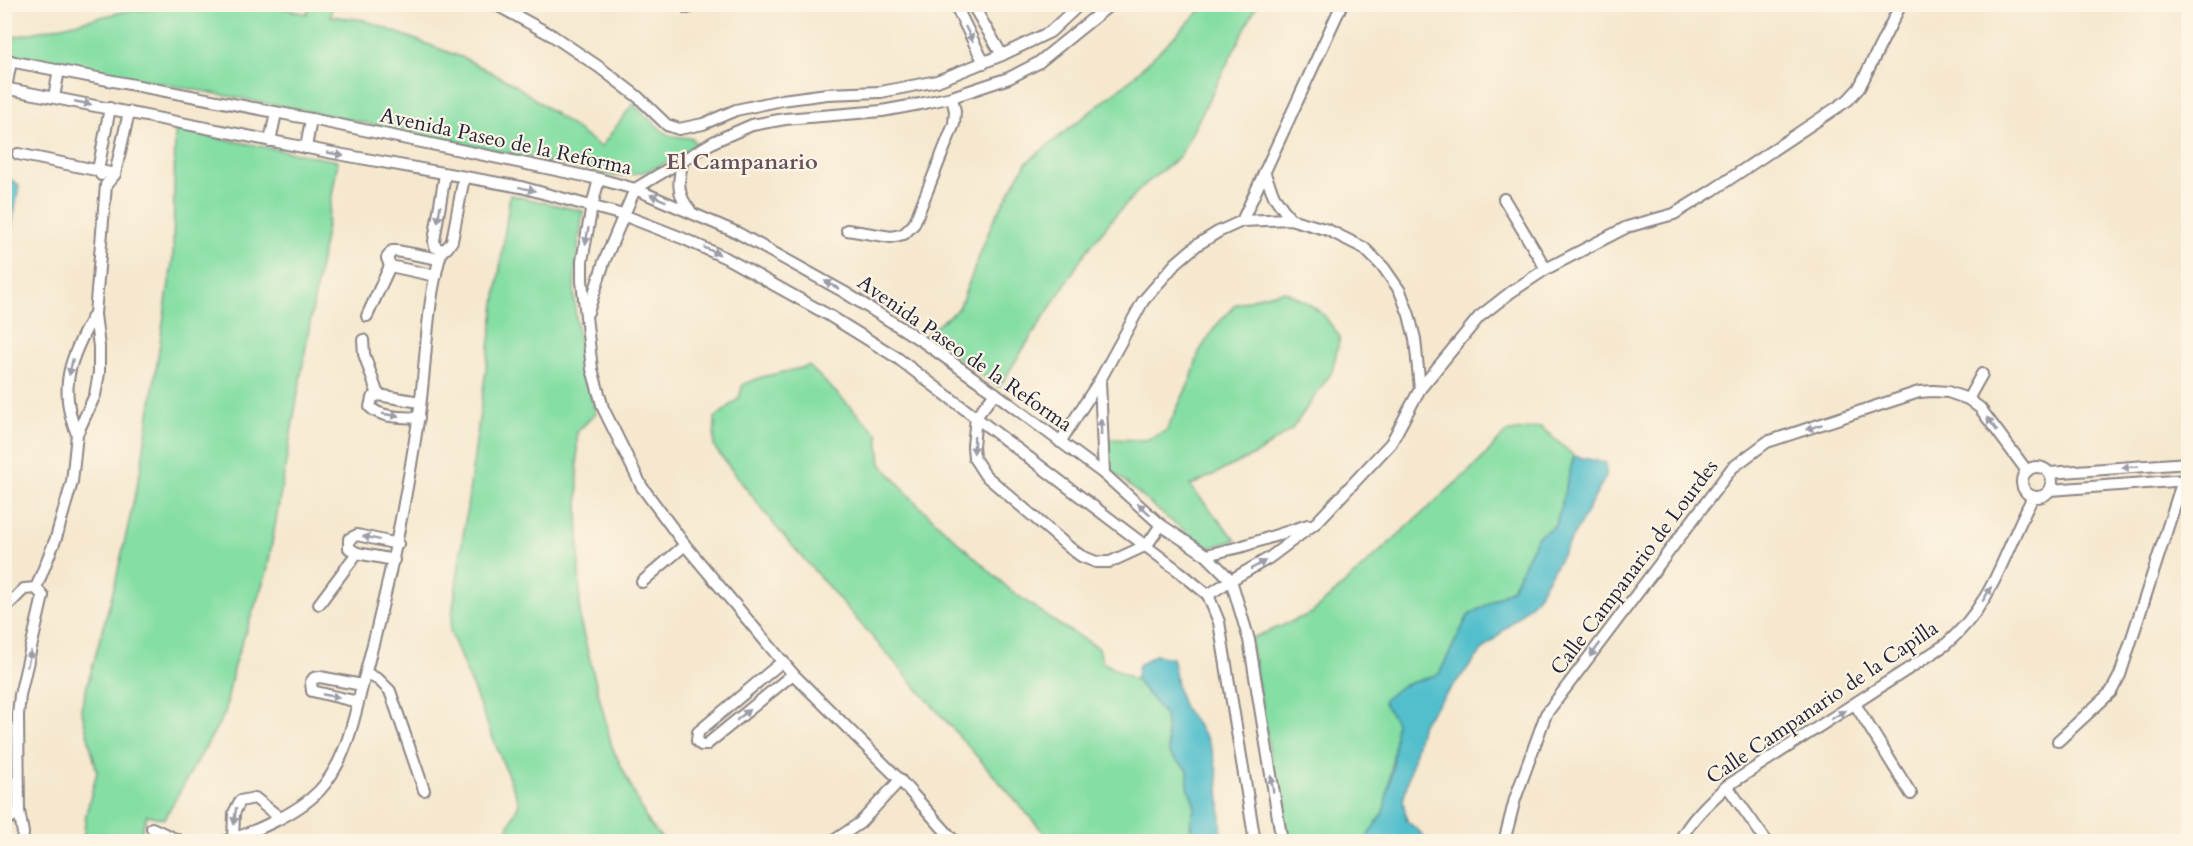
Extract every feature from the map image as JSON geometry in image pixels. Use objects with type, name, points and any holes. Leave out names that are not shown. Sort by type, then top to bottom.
[{"type":"street","points":[[495,4],[553,36],[599,67],[638,97],[667,124],[679,129],[703,124],[736,110],[782,100],[826,94],[882,92],[937,81],[984,63],[1050,32],[1080,4]]},
{"type":"street","points":[[687,8],[699,4]]},
{"type":"street","points":[[955,4],[984,63]]},
{"type":"street","points":[[972,4],[1002,55]]},
{"type":"street","points":[[586,315],[604,262],[635,189],[715,141],[752,125],[785,119],[882,111],[952,97],[1009,78],[1038,63],[1111,4]]},
{"type":"street","points":[[1242,221],[1342,4]]},
{"type":"street","points":[[1208,595],[1269,558],[1317,522],[1391,442],[1420,389],[1479,317],[1510,292],[1546,269],[1627,227],[1674,214],[1848,100],[1859,88],[1900,4]]},
{"type":"street","points":[[5,88],[8,60]]},
{"type":"street","name":"Avenida Paseo de la Reforma","points":[[8,60],[311,119],[599,179],[635,189],[693,212],[738,233],[844,292],[922,341],[1104,474],[1161,525],[1206,555],[1231,580],[1249,640],[1281,842]]},
{"type":"street","points":[[54,98],[59,70]]},
{"type":"street","name":"Avenida Paseo de la Reforma","points":[[5,88],[306,148],[521,187],[592,206],[623,215],[726,258],[830,316],[896,357],[1147,545],[1208,595],[1219,622],[1255,842]]},
{"type":"street","points":[[847,230],[891,237],[904,234],[914,224],[954,124],[955,111],[952,97]]},
{"type":"street","points":[[36,588],[56,538],[72,482],[76,434],[95,395],[99,373],[95,314],[106,185],[98,170],[110,108]]},
{"type":"street","points":[[106,185],[115,174],[129,112]]},
{"type":"street","points":[[270,141],[276,113]]},
{"type":"street","points":[[306,148],[311,119]]},
{"type":"street","points":[[18,154],[115,174]]},
{"type":"street","points":[[683,160],[678,188],[683,201],[693,212]]},
{"type":"street","points":[[1264,172],[1274,196],[1290,219]]},
{"type":"street","points":[[440,254],[434,241],[445,174]]},
{"type":"street","points":[[280,818],[255,798],[240,801],[234,813],[230,841],[251,836],[303,804],[318,791],[336,768],[349,736],[398,544],[419,418],[436,276],[440,254],[452,241],[464,177]]},
{"type":"street","points":[[599,179],[582,261],[582,281],[592,369],[603,408],[642,487],[685,545],[793,674],[900,780],[955,842]]},
{"type":"street","points":[[1504,200],[1546,269]]},
{"type":"street","points":[[1060,442],[1100,381],[1143,301],[1176,262],[1197,245],[1242,221],[1290,219],[1328,230],[1364,248],[1384,268],[1400,291],[1415,339],[1420,389]]},
{"type":"street","points":[[367,316],[390,266],[387,258],[392,251],[440,254]]},
{"type":"street","points":[[390,266],[436,276]]},
{"type":"street","points":[[76,434],[70,419],[67,400],[69,370],[79,341],[95,314]]},
{"type":"street","points":[[363,340],[364,354],[378,395]]},
{"type":"street","points":[[1982,374],[1968,399],[1980,408],[2027,471]]},
{"type":"street","points":[[1100,381],[1104,474]]},
{"type":"street","name":"Calle Campanario de Lourdes","points":[[1504,842],[1515,799],[1546,714],[1732,468],[1767,442],[1919,392],[1948,393],[1968,399]]},
{"type":"street","points":[[995,393],[976,417],[974,458],[985,475],[1081,556],[1096,561],[1110,562],[1147,545],[1161,525]]},
{"type":"street","points":[[378,395],[420,402]]},
{"type":"street","points":[[378,395],[370,402],[370,407],[374,411],[419,418]]},
{"type":"street","points":[[2049,473],[2188,463]]},
{"type":"street","points":[[2050,490],[2052,481],[2049,473],[2041,467],[2027,471],[2022,483],[2025,492],[2033,497],[2043,496],[2050,490],[2186,480],[2120,675],[2111,692],[2058,741]]},
{"type":"street","name":"Calle Campanario de la Capilla","points":[[1679,842],[1702,808],[1727,786],[1945,645],[1959,633],[1988,595],[2033,497]]},
{"type":"street","points":[[1206,555],[1317,522]]},
{"type":"street","points":[[394,560],[357,553],[349,548],[349,539],[354,536],[398,544]]},
{"type":"street","points":[[642,582],[685,545]]},
{"type":"street","points":[[319,604],[357,553]]},
{"type":"street","points":[[4,609],[20,591],[30,587],[41,592],[43,600],[20,695],[18,737],[19,811],[23,833],[21,842]]},
{"type":"street","points":[[783,661],[698,732],[697,741],[701,745],[706,745],[793,674]]},
{"type":"street","points":[[366,673],[379,680],[390,691],[424,790]]},
{"type":"street","points":[[358,702],[312,691],[311,682],[314,678],[320,677],[362,685]]},
{"type":"street","points":[[1855,704],[1911,794]]},
{"type":"street","points":[[832,842],[860,823],[900,780]]},
{"type":"street","points":[[1727,786],[1767,842]]},
{"type":"street","points":[[4,819],[10,818],[19,811]]},
{"type":"street","points":[[152,828],[182,842]]},
{"type":"green space","points":[[1207,4],[1257,5],[1180,156],[1143,186],[1085,253],[999,387],[925,335],[959,308],[993,221],[1026,163],[1129,81]]},
{"type":"green space","points":[[270,5],[307,14],[309,5],[333,5],[330,16],[364,20],[466,59],[515,85],[601,147],[633,104],[665,133],[671,136],[692,138],[696,145],[648,170],[615,176],[313,112],[5,54],[5,26],[10,38],[127,11],[189,6]]},
{"type":"green space","points":[[175,130],[338,161],[267,572],[234,665],[225,713],[164,819],[147,815],[138,841],[83,841],[86,814],[97,772],[81,708],[115,584],[141,468],[173,257]]},
{"type":"green space","points":[[510,195],[583,211],[574,296],[578,335],[596,413],[577,432],[580,621],[612,747],[648,822],[664,841],[502,841],[519,803],[450,631]]},
{"type":"green space","points":[[1284,291],[1323,314],[1340,337],[1332,372],[1292,429],[1256,454],[1190,486],[1236,540],[1209,548],[1166,517],[1110,469],[1108,439],[1146,440],[1166,431],[1191,379],[1199,352],[1216,326],[1235,305]]},
{"type":"green space","points":[[809,366],[878,434],[881,464],[917,504],[1009,589],[1058,624],[1099,648],[1102,662],[1136,680],[1165,715],[1169,754],[1188,770],[1188,786],[1195,806],[1190,824],[1192,841],[1051,841],[776,527],[714,447],[715,418],[739,398],[743,384]]},
{"type":"green space","points":[[1541,427],[1574,456],[1556,525],[1537,537],[1512,589],[1468,616],[1439,674],[1402,686],[1384,810],[1367,841],[1285,841],[1250,639],[1312,613],[1481,460],[1505,433]]},
{"type":"water","points":[[5,176],[19,185],[5,267]]},
{"type":"water","points":[[1574,456],[1606,463],[1606,476],[1578,528],[1535,600],[1482,651],[1422,723],[1403,801],[1407,821],[1420,832],[1425,841],[1367,841],[1368,835],[1383,813],[1393,766],[1396,722],[1383,701],[1402,686],[1439,674],[1468,616],[1512,589],[1537,537],[1556,525]]},
{"type":"water","points":[[1155,655],[1172,658],[1181,700],[1187,712],[1205,735],[1214,756],[1222,841],[1192,841],[1191,820],[1195,806],[1188,786],[1188,770],[1169,754],[1165,715],[1136,680],[1139,665]]},
{"type":"district","name":"El Campanario","points":[[742,161]]}]
